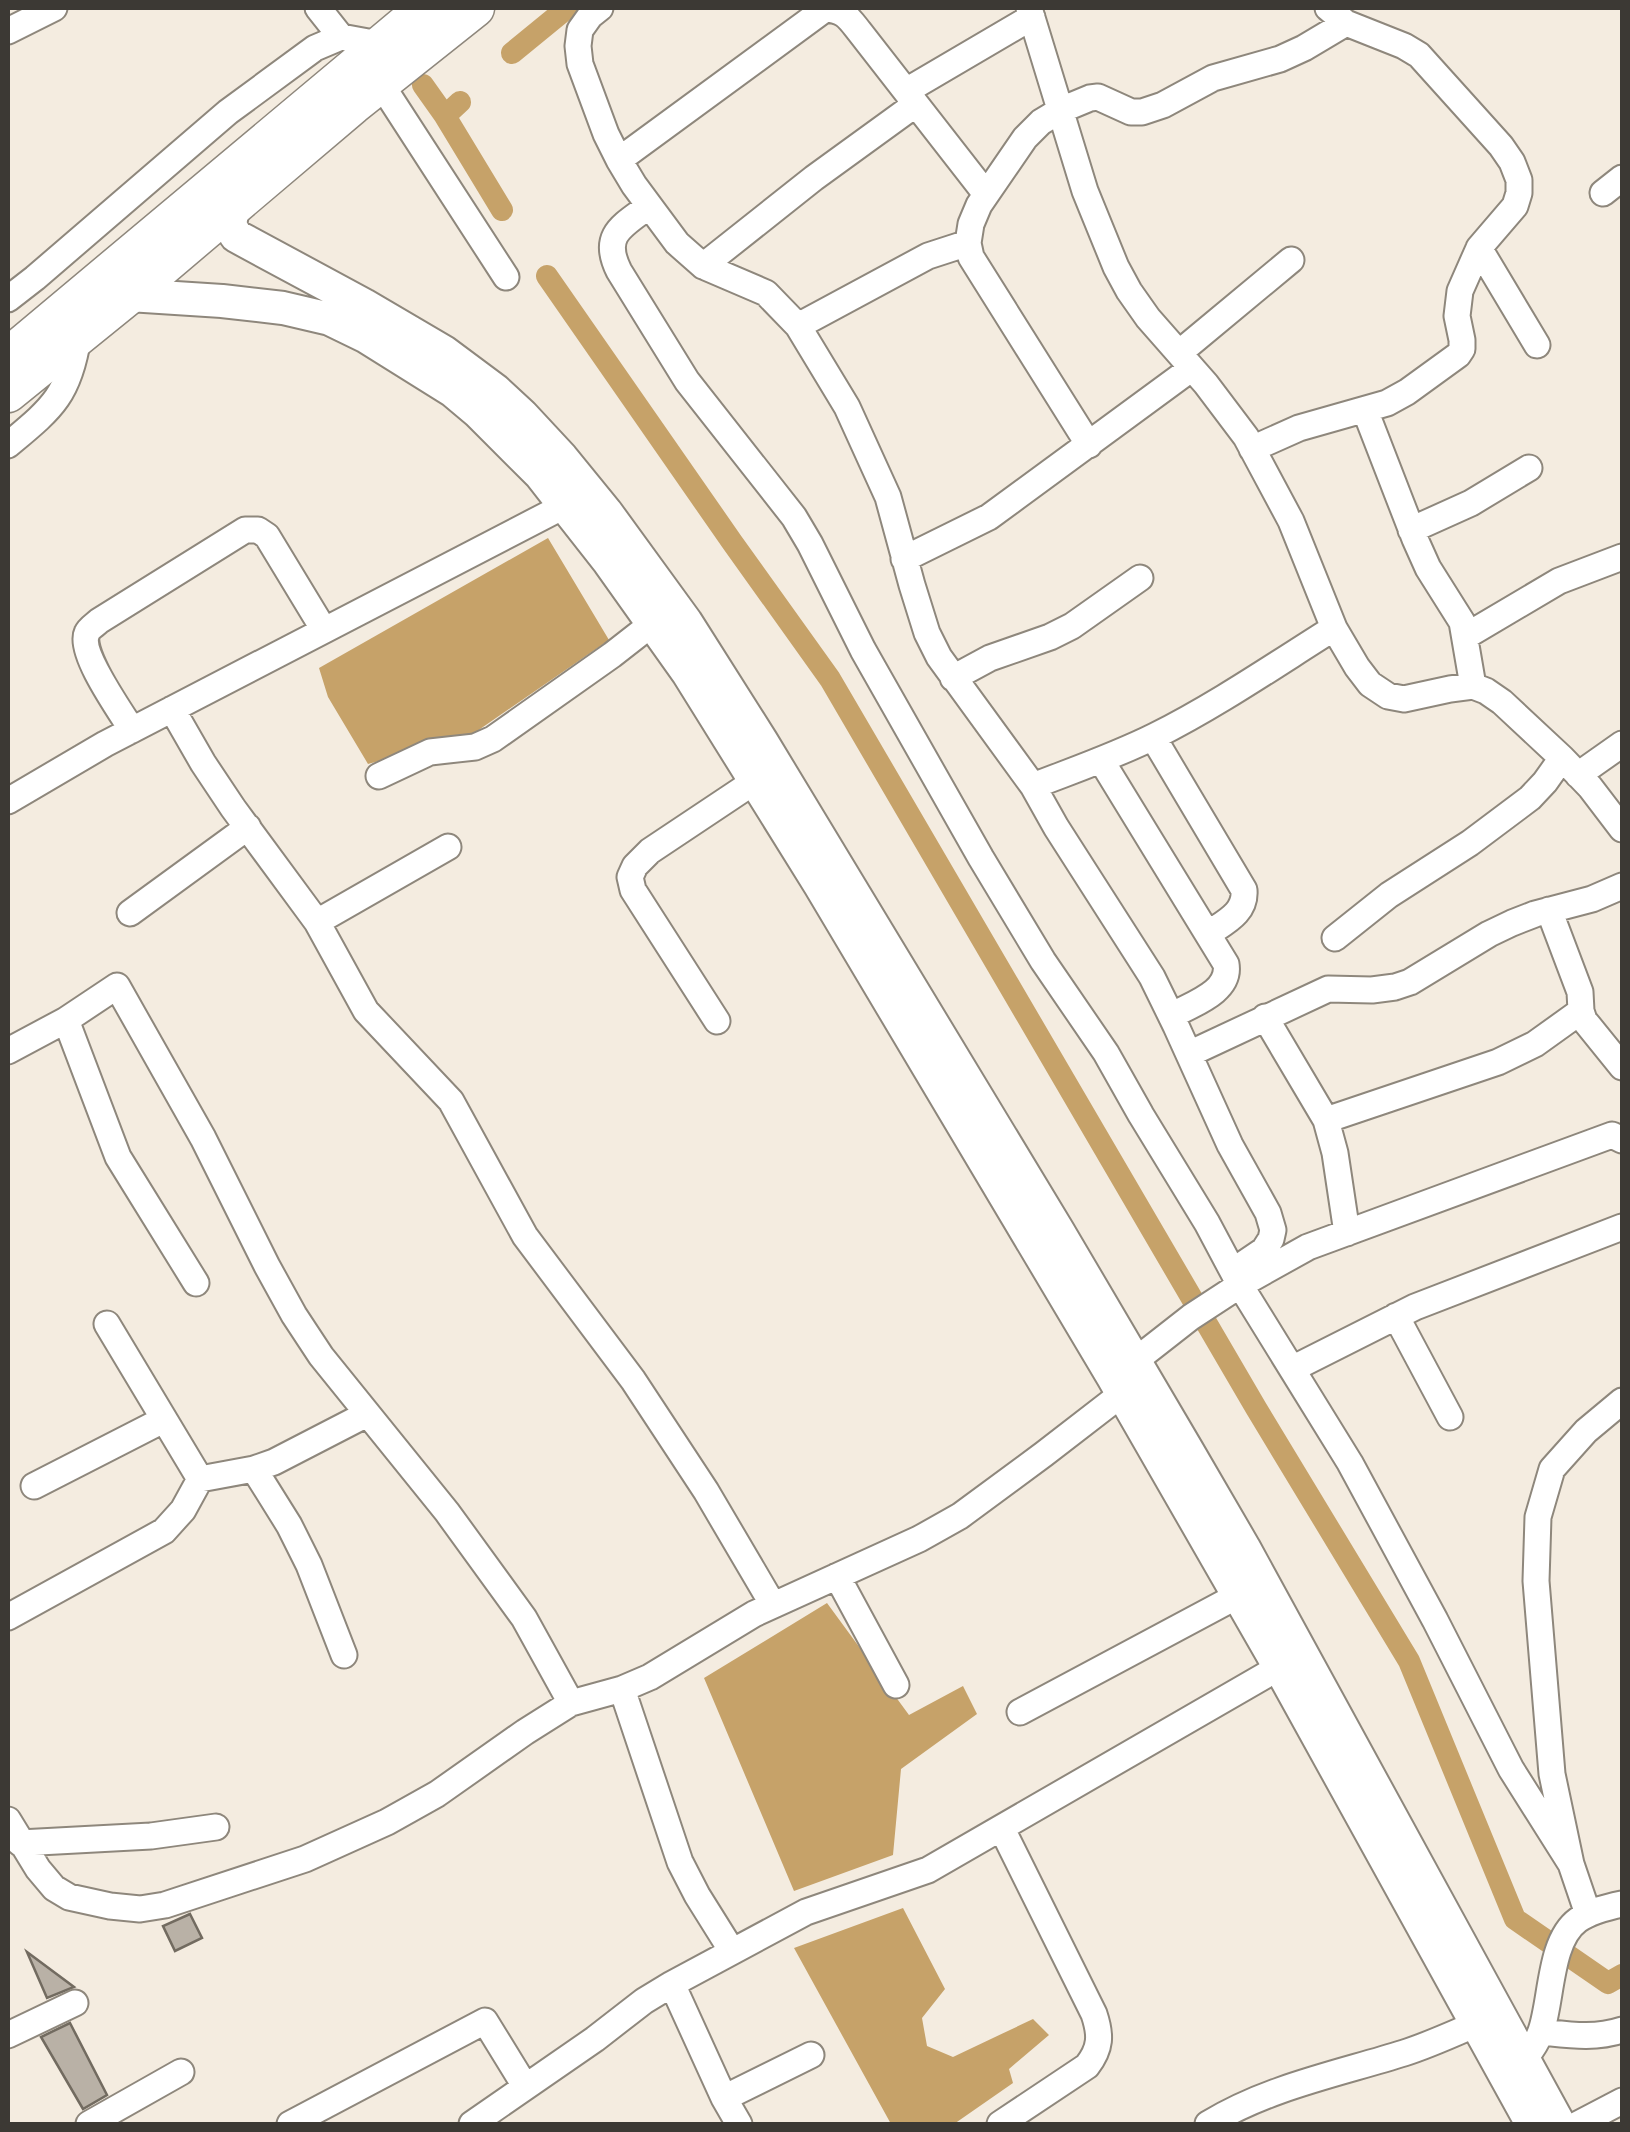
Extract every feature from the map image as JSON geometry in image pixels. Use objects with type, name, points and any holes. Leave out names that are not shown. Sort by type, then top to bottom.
[{"type":"highway","points":[[8,356],[424,8]]},
{"type":"highway","points":[[8,394],[475,8]]},
{"type":"main road","points":[[233,208],[230,225],[236,236],[444,352],[522,414],[606,512],[686,622],[1058,1230],[1123,1378],[1244,1548],[1290,1661],[1476,2024],[1559,2124]]},
{"type":"main road","points":[[130,296],[284,308],[330,320],[366,336],[453,391],[478,412],[540,474],[609,562],[688,673],[1123,1378],[1239,1595],[1290,1661],[1515,2069],[1532,2124]]},
{"type":"street","points":[[8,31],[54,8]]},
{"type":"street","points":[[318,8],[341,37]]},
{"type":"street","points":[[14,1831],[54,1888],[85,1902],[140,1909],[166,1906],[305,1859],[387,1822],[437,1794],[571,1703],[650,1677],[754,1614],[919,1539],[960,1516],[1056,1445],[1123,1378],[1234,1283],[1271,1240],[1268,1213],[1230,1146],[1152,977],[1032,786],[954,678],[927,632],[888,497],[847,407],[798,326],[766,293],[703,266],[677,243],[619,160],[580,64],[580,30],[600,8]]},
{"type":"street","points":[[619,160],[825,9],[837,10],[846,15],[986,194]]},
{"type":"street","points":[[703,266],[911,97],[1031,12],[1085,191],[1116,267],[1148,318],[1230,414],[1252,448],[1292,521],[1334,628],[1357,668],[1370,684],[1388,696],[1404,700],[1450,688],[1472,686],[1486,691],[1570,767],[1622,829]]},
{"type":"street","points":[[1090,444],[971,256],[971,224],[986,194],[1026,138],[1060,110],[1098,97],[1131,112],[1142,112],[1213,78],[1304,48],[1337,15],[1419,55],[1501,146],[1519,180],[1519,194],[1515,206],[1479,248],[1464,280],[1457,304],[1462,340],[1458,355],[1387,403],[1300,428],[1252,448]]},
{"type":"street","points":[[8,299],[228,112],[315,48],[341,37],[379,44]]},
{"type":"street","points":[[381,84],[506,276]]},
{"type":"street","points":[[649,206],[616,234],[610,246],[618,271],[687,381],[794,518],[980,858],[1106,1054],[1207,1223],[1234,1283],[1292,1369],[1382,1518],[1511,1769],[1570,1864]]},
{"type":"street","points":[[798,326],[928,256],[968,243]]},
{"type":"street","points":[[1479,248],[1537,345]]},
{"type":"street","points":[[904,559],[989,518],[1090,444],[1291,260]]},
{"type":"street","points":[[8,445],[61,395],[74,366],[78,337]]},
{"type":"street","points":[[1366,410],[1428,568],[1462,622],[1472,686]]},
{"type":"street","points":[[1412,530],[1471,503],[1530,468]]},
{"type":"street","points":[[8,801],[132,730],[564,506]]},
{"type":"street","points":[[132,730],[91,660],[87,633],[98,621],[246,530],[258,530],[266,536],[324,630]]},
{"type":"street","points":[[1466,636],[1559,581],[1622,556]]},
{"type":"street","points":[[954,678],[990,658],[1061,632],[1140,578]]},
{"type":"street","points":[[379,776],[430,752],[474,746],[493,739],[653,622]]},
{"type":"street","points":[[1032,786],[1153,737],[1334,628]]},
{"type":"street","points":[[172,709],[203,763],[317,922],[366,1011],[451,1100],[524,1236],[633,1380],[706,1490],[773,1605]]},
{"type":"street","points":[[1153,737],[1244,890],[1242,908],[1208,934]]},
{"type":"street","points":[[1335,938],[1389,895],[1530,798],[1545,782],[1622,744]]},
{"type":"street","points":[[1101,760],[1226,964],[1228,974],[1224,983],[1171,1016]]},
{"type":"street","points":[[717,1021],[632,890],[630,877],[650,851],[756,781]]},
{"type":"street","points":[[130,913],[248,828]]},
{"type":"street","points":[[317,922],[448,846]]},
{"type":"street","points":[[1188,1054],[1328,988],[1372,990],[1410,982],[1512,923],[1622,886]]},
{"type":"street","points":[[1550,910],[1580,992],[1580,1011],[1622,1067]]},
{"type":"street","points":[[8,1050],[66,1020],[117,986],[203,1138],[294,1315],[321,1356],[447,1512],[524,1618],[571,1703]]},
{"type":"street","points":[[1326,1120],[1498,1062],[1535,1044],[1580,1011]]},
{"type":"street","points":[[1266,1017],[1326,1120],[1347,1233]]},
{"type":"street","points":[[66,1020],[118,1157],[196,1283]]},
{"type":"street","points":[[1234,1283],[1347,1233],[1619,1135]]},
{"type":"street","points":[[1292,1369],[1396,1316],[1622,1227]]},
{"type":"street","points":[[1396,1316],[1450,1417]]},
{"type":"street","points":[[106,1324],[200,1479]]},
{"type":"street","points":[[1588,1914],[1570,1864],[1552,1774],[1536,1581],[1538,1517],[1552,1469],[1622,1401]]},
{"type":"street","points":[[200,1479],[274,1462],[367,1414]]},
{"type":"street","points":[[34,1486],[163,1420]]},
{"type":"street","points":[[254,1469],[309,1565],[344,1655]]},
{"type":"street","points":[[8,1616],[164,1531],[183,1510],[200,1479]]},
{"type":"street","points":[[837,1576],[896,1685]]},
{"type":"street","points":[[1020,1712],[1239,1595]]},
{"type":"street","points":[[472,2124],[672,1984],[806,1912],[928,1870],[1290,1661]]},
{"type":"street","points":[[622,1689],[680,1862],[732,1951]]},
{"type":"street","points":[[14,1831],[150,1836],[216,1827]]},
{"type":"street","points":[[1002,1829],[1100,2031],[1100,2044],[1086,2066],[1005,2123]]},
{"type":"street","points":[[1515,2069],[1541,2032],[1563,1937],[1574,1922],[1588,1914],[1622,1904]]},
{"type":"street","points":[[672,1984],[739,2124]]},
{"type":"street","points":[[8,2035],[74,2002]]},
{"type":"street","points":[[290,2124],[484,2021],[525,2086]]},
{"type":"street","points":[[1208,2124],[1255,2098],[1410,2051],[1476,2024]]},
{"type":"street","points":[[1541,2032],[1583,2037],[1622,2030]]},
{"type":"street","points":[[724,2098],[811,2054]]},
{"type":"street","points":[[89,2124],[180,2072]]},
{"type":"street","points":[[1578,2124],[1622,2101]]},
{"type":"shaded area","points":[[548,538],[609,640],[470,736],[368,764],[328,697],[319,668]]},
{"type":"shaded area","points":[[827,1603],[909,1715],[963,1686],[977,1714],[901,1769],[893,1855],[794,1891],[704,1678]]},
{"type":"shaded area","points":[[903,1908],[945,1989],[922,2018],[927,2046],[953,2057],[1033,2019],[1049,2035],[1009,2069],[1013,2083],[954,2124],[891,2124],[794,1948]]},
{"type":"building","points":[[190,1914],[202,1938],[175,1951],[163,1926]]},
{"type":"building","points":[[27,1952],[74,1987],[47,1998]]},
{"type":"building","points":[[70,2023],[107,2095],[83,2109],[41,2037]]},
{"type":"waterway","points":[[512,53],[567,8]]},
{"type":"waterway","points":[[423,85],[445,116]]},
{"type":"waterway","points":[[460,102],[445,116],[502,210]]},
{"type":"waterway","points":[[547,276],[830,679],[1256,1408],[1409,1661],[1515,1919],[1608,1983],[1622,1975]]}]
